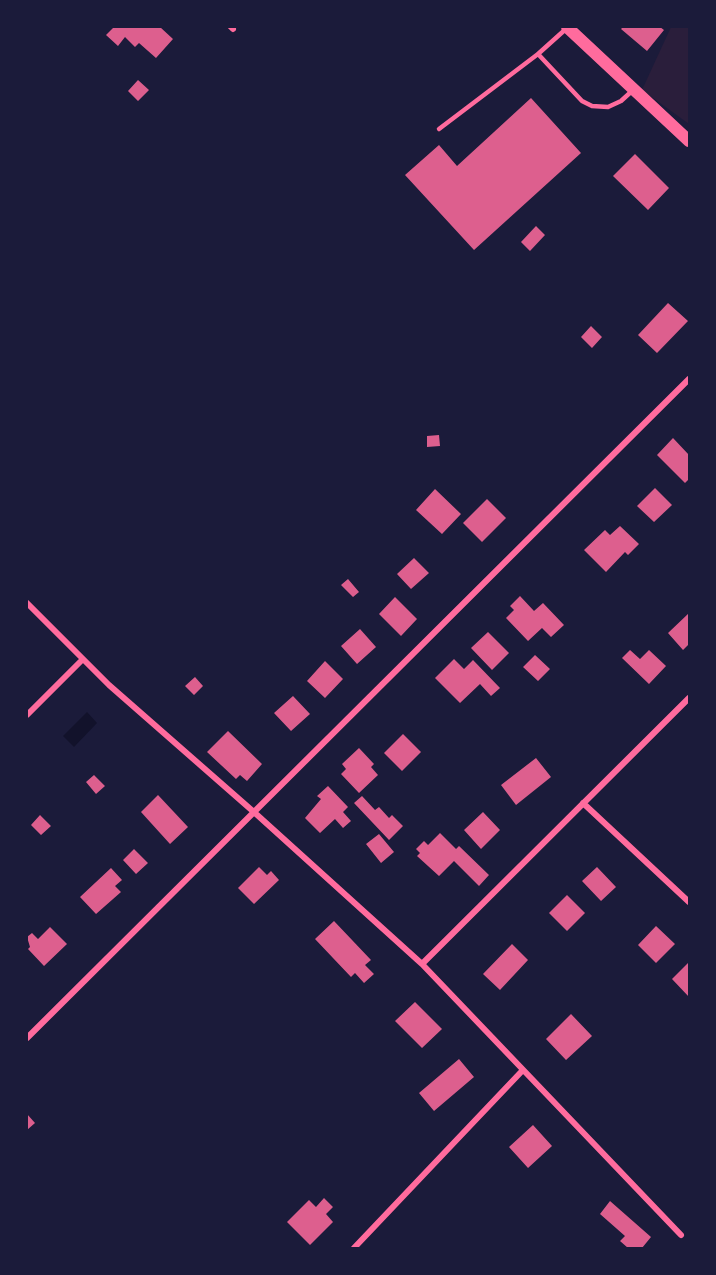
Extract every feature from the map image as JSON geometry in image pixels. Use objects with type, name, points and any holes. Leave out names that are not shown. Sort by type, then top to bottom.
[{"type":"main road","points":[[567,27],[689,141]]},
{"type":"street","points":[[27,1038],[689,379]]},
{"type":"street","points":[[27,603],[109,685],[422,964],[681,1235]]},
{"type":"street","points":[[27,715],[83,659]]},
{"type":"street","points":[[422,964],[689,698]]},
{"type":"street","points":[[583,803],[689,902]]},
{"type":"street","points":[[354,1248],[522,1071]]},
{"type":"lane","points":[[439,129],[538,54],[567,27]]},
{"type":"lane","points":[[538,54],[582,101],[592,106],[609,107],[621,101],[634,89]]},
{"type":"shaded area","points":[[671,27],[689,27],[689,124],[642,90]]},
{"type":"shaded area","points":[[87,712],[97,723],[74,747],[63,736]]},
{"type":"building","points":[[114,27],[160,27],[173,39],[156,58],[139,43],[135,47],[125,37],[118,46],[106,35]]},
{"type":"building","points":[[623,27],[660,27],[664,30],[647,51],[621,29]]},
{"type":"building","points":[[138,80],[149,90],[138,101],[128,91]]},
{"type":"building","points":[[531,98],[581,153],[474,250],[405,175],[439,145],[457,166]]},
{"type":"building","points":[[635,154],[669,188],[648,210],[613,176]]},
{"type":"building","points":[[536,226],[545,235],[530,251],[521,242]]},
{"type":"building","points":[[668,303],[688,321],[657,353],[638,335]]},
{"type":"building","points":[[591,326],[602,337],[592,348],[581,337]]},
{"type":"building","points":[[439,435],[440,446],[427,447],[427,436]]},
{"type":"building","points":[[673,438],[689,455],[689,479],[685,483],[657,455]]},
{"type":"building","points":[[655,488],[672,505],[654,522],[637,506]]},
{"type":"building","points":[[435,489],[461,514],[442,534],[416,510]]},
{"type":"building","points":[[487,499],[506,518],[482,542],[463,523]]},
{"type":"building","points":[[620,526],[639,544],[628,555],[625,552],[606,572],[584,550],[605,530],[610,535]]},
{"type":"building","points":[[414,558],[429,573],[411,589],[397,574]]},
{"type":"building","points":[[348,579],[359,592],[353,597],[341,585]]},
{"type":"building","points":[[520,596],[534,611],[543,603],[564,625],[551,637],[542,628],[528,641],[506,618],[514,610],[510,606]]},
{"type":"building","points":[[395,597],[417,619],[401,636],[379,614]]},
{"type":"building","points":[[689,613],[689,644],[683,650],[668,633]]},
{"type":"building","points":[[360,629],[376,647],[357,664],[341,646]]},
{"type":"building","points":[[488,632],[509,653],[492,670],[471,648]]},
{"type":"building","points":[[630,650],[640,659],[649,650],[666,666],[649,684],[622,658]]},
{"type":"building","points":[[535,655],[550,669],[538,681],[523,667]]},
{"type":"building","points":[[454,659],[464,669],[473,660],[500,688],[491,696],[480,684],[460,703],[435,678]]},
{"type":"building","points":[[325,661],[343,679],[325,698],[307,681]]},
{"type":"building","points":[[195,677],[203,686],[194,695],[185,686]]},
{"type":"building","points":[[293,696],[310,714],[291,731],[274,713]]},
{"type":"building","points":[[228,731],[262,764],[247,781],[240,775],[236,779],[207,752]]},
{"type":"building","points":[[403,734],[421,752],[402,771],[384,753]]},
{"type":"building","points":[[359,748],[374,764],[371,767],[378,775],[359,793],[341,774],[346,769],[342,764]]},
{"type":"building","points":[[536,758],[551,777],[516,805],[501,785]]},
{"type":"building","points":[[94,775],[105,786],[96,794],[86,782]]},
{"type":"building","points":[[328,786],[348,807],[343,812],[351,821],[343,828],[335,819],[320,833],[305,818],[321,799],[317,796]]},
{"type":"building","points":[[158,795],[188,827],[170,844],[141,812]]},
{"type":"building","points":[[362,796],[375,810],[379,807],[389,818],[392,815],[403,826],[389,840],[354,803]]},
{"type":"building","points":[[483,812],[500,830],[481,849],[464,830]]},
{"type":"building","points":[[40,815],[51,826],[41,835],[31,825]]},
{"type":"building","points":[[440,833],[456,849],[459,846],[489,875],[479,886],[454,861],[439,876],[417,856],[420,853],[416,849],[424,841],[428,845]]},
{"type":"building","points":[[379,834],[394,852],[381,863],[366,844]]},
{"type":"building","points":[[134,849],[148,863],[136,874],[123,860]]},
{"type":"building","points":[[259,867],[267,875],[271,871],[279,880],[254,904],[238,888]]},
{"type":"building","points":[[597,867],[616,887],[601,901],[582,881]]},
{"type":"building","points":[[111,868],[122,880],[115,886],[121,892],[96,914],[80,897]]},
{"type":"building","points":[[567,895],[585,913],[567,931],[549,913]]},
{"type":"building","points":[[334,921],[371,960],[365,965],[374,974],[364,983],[355,973],[351,977],[315,939]]},
{"type":"building","points":[[656,926],[675,944],[656,963],[638,945]]},
{"type":"building","points":[[50,927],[67,944],[44,966],[28,949],[30,947],[27,937],[32,933],[38,939]]},
{"type":"building","points":[[512,944],[528,960],[500,990],[483,974]]},
{"type":"building","points":[[689,962],[689,997],[672,979]]},
{"type":"building","points":[[415,1002],[442,1029],[422,1048],[395,1021]]},
{"type":"building","points":[[571,1014],[592,1036],[566,1060],[546,1039]]},
{"type":"building","points":[[459,1059],[474,1077],[434,1111],[419,1093]]},
{"type":"building","points":[[27,1114],[35,1123],[27,1130]]},
{"type":"building","points":[[533,1125],[552,1146],[528,1168],[509,1147]]},
{"type":"building","points":[[324,1198],[333,1207],[326,1214],[333,1222],[310,1245],[287,1222],[309,1200],[316,1207]]},
{"type":"building","points":[[610,1201],[651,1237],[642,1248],[628,1248],[620,1241],[625,1236],[600,1214]]}]
